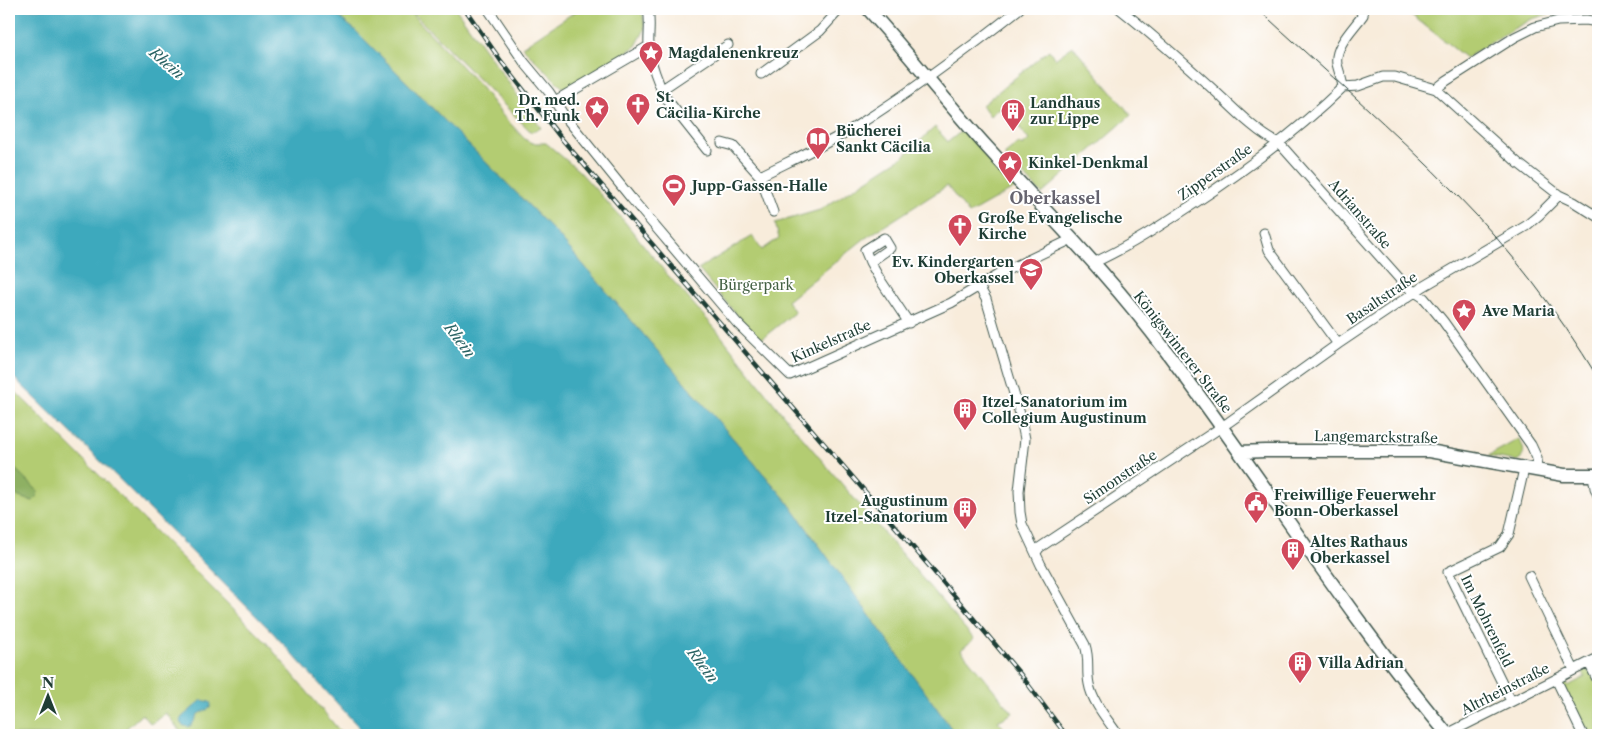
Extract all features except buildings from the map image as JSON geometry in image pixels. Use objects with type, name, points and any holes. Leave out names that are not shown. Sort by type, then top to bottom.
[{"type":"main road","name":"Königswinterer Straße","points":[[868,9],[981,140],[1093,263],[1166,350],[1402,679],[1448,734]]},
{"type":"main road","name":"Langemarckstraße","points":[[1240,452],[1265,450],[1429,450],[1530,470],[1564,475],[1596,475]]},
{"type":"street","name":"Kinkelstraße","points":[[488,9],[524,62],[556,101],[563,114],[631,198],[736,323],[790,375],[951,303],[978,285],[1072,239]]},
{"type":"street","points":[[648,9],[650,25],[649,46],[661,90],[665,98],[707,150]]},
{"type":"street","points":[[761,74],[820,31],[840,9]]},
{"type":"street","points":[[760,176],[853,128],[928,77],[1019,9]]},
{"type":"street","name":"Adrianstraße","points":[[1120,9],[1152,34],[1270,139],[1279,142],[1406,286],[1424,298],[1443,321],[1531,445],[1537,458],[1530,470]]},
{"type":"street","points":[[1359,9],[1363,15],[1341,44],[1336,62],[1343,87],[1358,86],[1383,77],[1395,77],[1436,89],[1518,163],[1559,195],[1598,217]]},
{"type":"street","points":[[1436,89],[1535,26],[1586,20],[1598,22]]},
{"type":"street","points":[[661,90],[728,45]]},
{"type":"street","points":[[556,101],[649,46]]},
{"type":"street","name":"Zipperstraße","points":[[1093,263],[1150,232],[1248,167],[1343,87]]},
{"type":"street","points":[[722,143],[733,146],[760,176],[773,212]]},
{"type":"street","name":"Basaltstraße","points":[[1222,427],[1338,344],[1424,286],[1526,226],[1559,195]]},
{"type":"street","points":[[1264,234],[1270,250],[1338,344]]},
{"type":"street","points":[[870,262],[909,323]]},
{"type":"street","points":[[978,285],[986,299],[1020,414],[1025,439],[1019,490],[1022,524],[1085,645],[1089,656],[1088,678],[1092,693],[1118,735]]},
{"type":"street","name":"Simonstraße","points":[[1036,553],[1039,548],[1222,427]]},
{"type":"street","name":"Im Mohrenfeld","points":[[1511,701],[1448,572],[1500,547],[1505,542],[1530,470]]},
{"type":"street","points":[[1596,475],[1595,488],[1598,495]]},
{"type":"street","points":[[1529,576],[1574,670]]},
{"type":"street","name":"Altrheinstraße","points":[[1448,734],[1598,658]]},
{"type":"street","points":[[1590,663],[1598,681]]},
{"type":"street","points":[[1556,679],[1584,735]]},
{"type":"green space","points":[[329,9],[407,9],[481,87],[503,116],[526,140],[532,143],[546,143],[579,171],[719,333],[784,416],[974,639],[961,650],[1013,713],[998,721],[1010,735],[956,735],[787,501],[556,233],[355,30]]},
{"type":"green space","points":[[409,9],[456,9],[541,128],[531,132]]},
{"type":"green space","points":[[579,9],[642,9],[645,29],[636,46],[567,89],[562,87],[522,47]]},
{"type":"green space","points":[[1409,9],[1598,9],[1598,13],[1573,11],[1537,17],[1466,58],[1409,13]]},
{"type":"green space","points":[[1073,46],[1131,115],[1042,194],[1004,155],[1019,143],[1022,146],[1029,140],[1020,127],[1017,127],[1000,107],[990,116],[982,105],[1049,50],[1055,59]]},
{"type":"green space","name":"Bürgerpark","points":[[935,127],[948,142],[964,129],[1017,187],[969,214],[947,186],[864,239],[787,301],[795,312],[759,341],[698,269],[752,236],[762,250],[779,238],[775,223],[820,210],[904,156]]},
{"type":"green space","points":[[9,385],[265,641],[343,735],[183,735],[166,713],[151,724],[142,714],[119,735],[9,735]]},
{"type":"green space","points":[[1519,439],[1524,452],[1522,457],[1516,461],[1488,456]]},
{"type":"green space","points":[[9,463],[38,491],[37,497],[33,501],[19,497],[9,490]]},
{"type":"green space","points":[[1582,670],[1591,672],[1598,686],[1598,735],[1586,735],[1562,683],[1565,679],[1568,686],[1585,677]]},
{"type":"water","name":"Rhein","points":[[9,9],[329,9],[355,30],[556,233],[787,501],[956,735],[366,735],[274,634],[118,478],[9,373]]},
{"type":"water","points":[[202,700],[210,702],[210,708],[198,714],[192,725],[188,727],[182,725],[180,721],[182,717]]},
{"type":"tram line","points":[[1258,9],[1409,147],[1477,216],[1533,282],[1567,329],[1598,378]]},
{"type":"railway","points":[[465,9],[501,61],[561,138],[930,567],[1021,675],[1066,735]]},
{"type":"place","name":"Magdalenenkreuz","points":[[651,74]]},
{"type":"place","name":"St. Cäcilia-Kirche","points":[[638,126]]},
{"type":"place","name":"Dr. med. Th. Funk","points":[[597,129]]},
{"type":"place","name":"Landhaus zur Lippe","points":[[1013,132]]},
{"type":"place","name":"Bücherei Sankt Cäcilia","points":[[818,160]]},
{"type":"place","name":"Kinkel-Denkmal","points":[[1010,184]]},
{"type":"place","name":"Jupp-Gassen-Halle","points":[[674,207]]},
{"type":"place","name":"Große Evangelische Kirche","points":[[960,247]]},
{"type":"place","name":"Ev. Kindergarten Oberkassel","points":[[1031,291]]},
{"type":"place","name":"Ave Maria","points":[[1464,332]]},
{"type":"place","name":"Itzel-Sanatorium im Collegium Augustinum","points":[[965,431]]},
{"type":"place","name":"Freiwillige Feuerwehr Bonn-Oberkassel","points":[[1256,524]]},
{"type":"place","name":"Augustinum Itzel-Sanatorium","points":[[965,530]]},
{"type":"place","name":"Altes Rathaus Oberkassel","points":[[1293,571]]},
{"type":"place","name":"Villa Adrian","points":[[1300,684]]},
{"type":"district","name":"Oberkassel","points":[[1055,198]]}]
